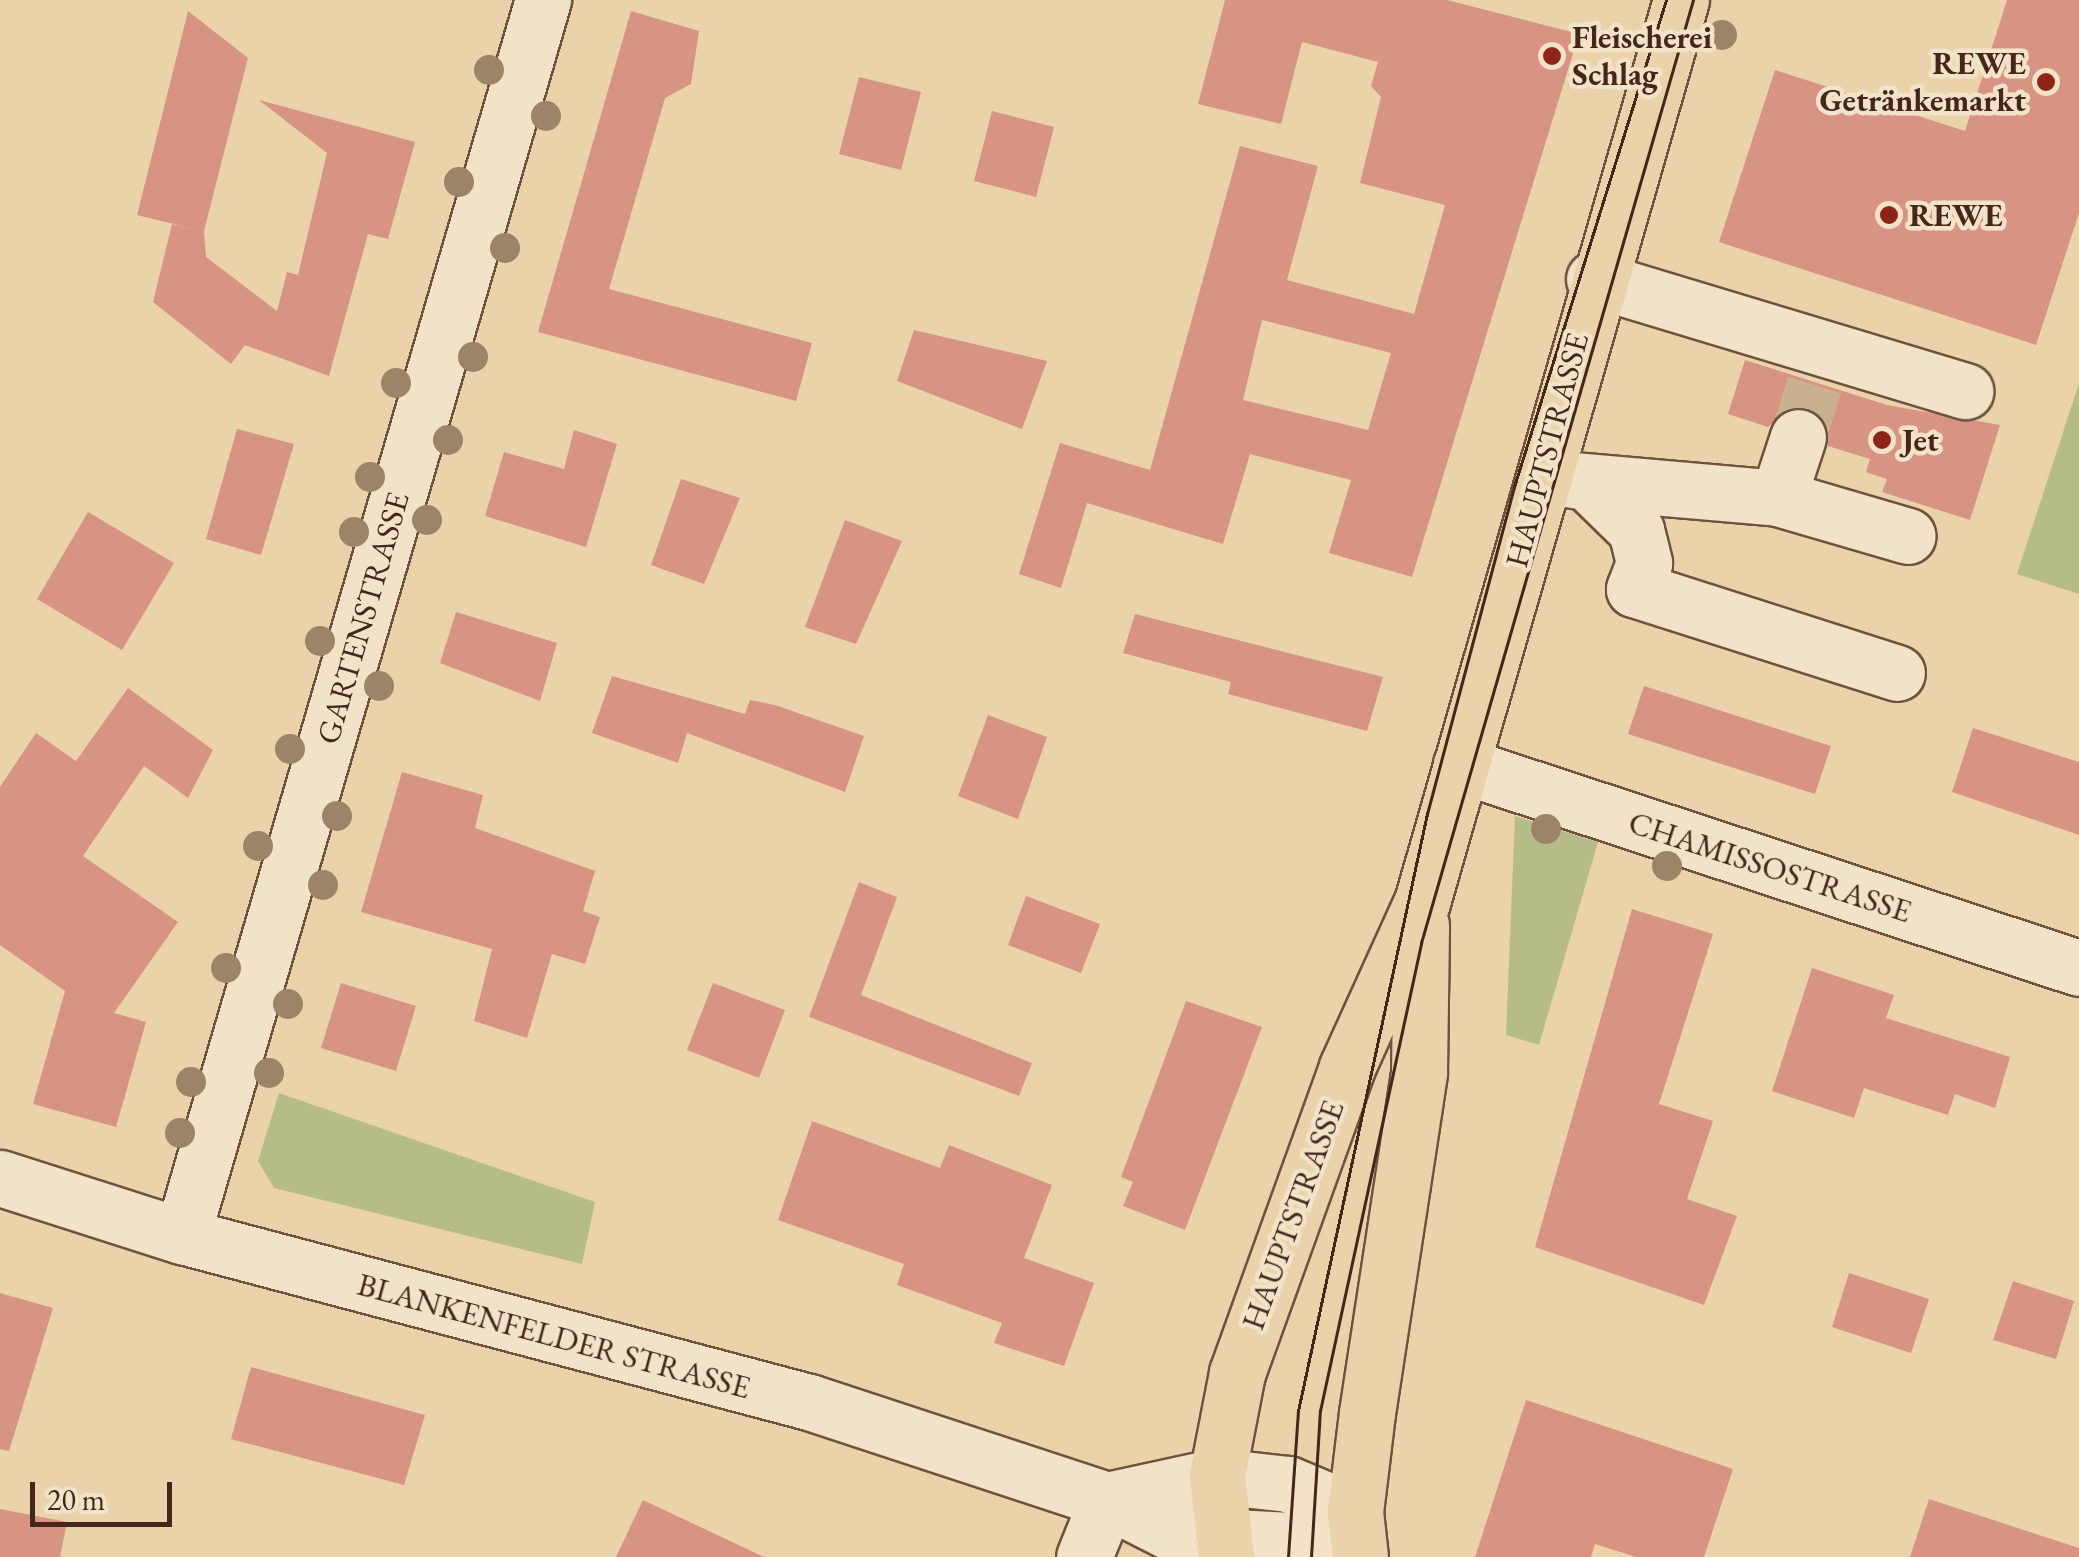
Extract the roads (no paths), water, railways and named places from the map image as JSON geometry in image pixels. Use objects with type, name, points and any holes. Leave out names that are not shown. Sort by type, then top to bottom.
[{"type":"main road","name":"HAUPTSTRASSE","points":[[1225,1550],[1217,1476],[1236,1373],[1346,1067],[1422,902],[1461,766],[1564,478],[1594,279],[1681,0]]},
{"type":"main road","name":"HAUPTSTRASSE","points":[[1358,1535],[1420,1072],[1422,902]]},
{"type":"street","name":"GARTENSTRASSE","points":[[182,1236],[543,0]]},
{"type":"street","points":[[1594,279],[1821,366],[1966,390]]},
{"type":"street","points":[[1778,498],[1798,436]]},
{"type":"street","points":[[1564,478],[1778,498],[1908,536]]},
{"type":"street","points":[[1564,478],[1636,530],[1644,562],[1634,589],[1897,673]]},
{"type":"street","name":"CHAMISSOSTRASSE","points":[[1461,766],[2079,968]]},
{"type":"street","name":"BLANKENFELDER STRASSE","points":[[0,1178],[182,1236],[810,1402],[1107,1500],[1174,1534],[1225,1550],[1310,1542],[1341,1530],[1358,1535]]},
{"type":"street","points":[[1084,1557],[1107,1500],[1217,1476],[1288,1484],[1358,1535]]},
{"type":"tunnel","points":[[1798,437],[1815,383]]},
{"type":"tram line","points":[[1288,1557],[1298,1411],[1427,814],[1514,487],[1666,0]]},
{"type":"tram line","points":[[1311,1557],[1320,1411],[1421,943],[1693,0]]},
{"type":"place","name":"Fleischerei Schlag","points":[[1552,56]]},
{"type":"place","name":"REWE Getränkemarkt","points":[[2046,82]]},
{"type":"place","name":"REWE","points":[[1889,215]]},
{"type":"place","name":"Jet","points":[[1882,440]]}]
